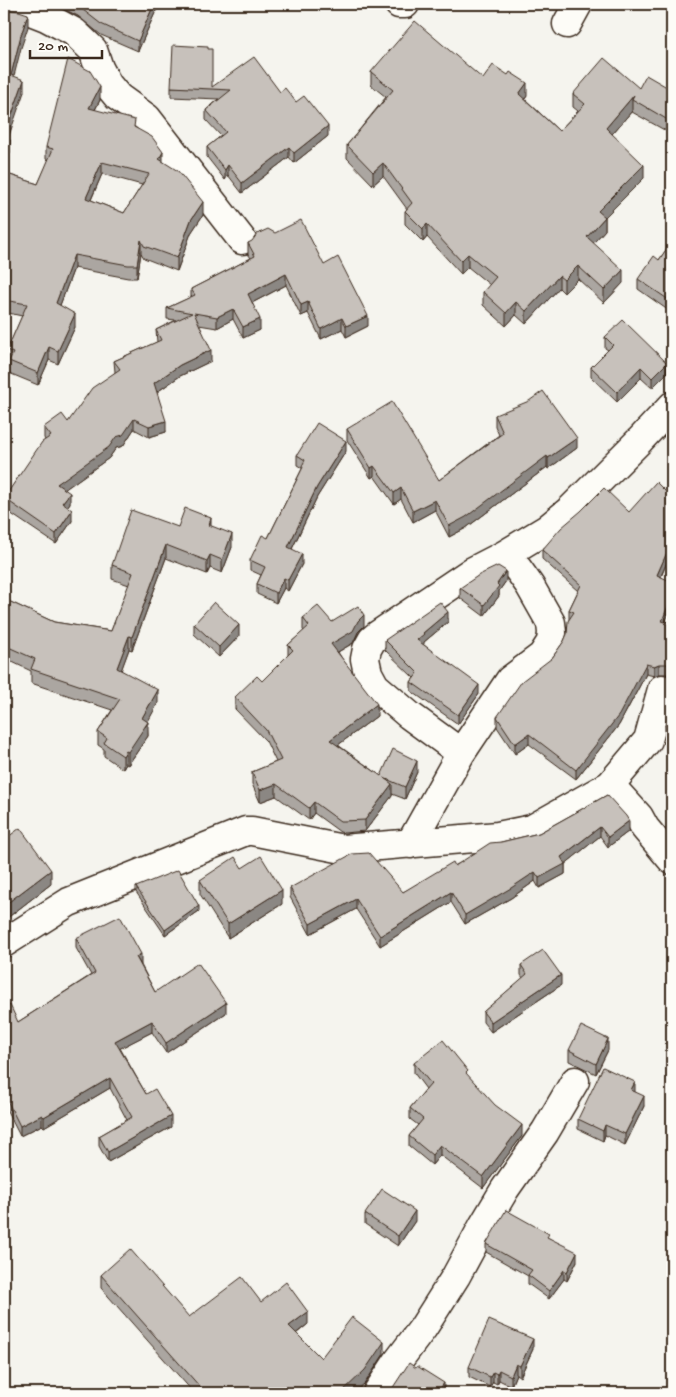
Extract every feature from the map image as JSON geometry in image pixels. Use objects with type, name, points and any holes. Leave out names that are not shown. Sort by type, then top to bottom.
[{"type":"street","points":[[399,4],[405,4]]},
{"type":"street","points":[[4,6],[23,8],[46,17],[74,32],[93,50],[99,68],[108,85],[118,97],[147,118],[242,240]]},
{"type":"street","points":[[461,753],[409,715],[375,686],[368,673],[365,659],[367,649],[372,640],[471,572],[547,529],[570,510],[672,406]]},
{"type":"street","points":[[410,844],[461,753],[510,680],[542,656],[551,642],[551,623],[526,580],[504,555]]},
{"type":"street","points":[[4,943],[69,902],[246,831],[343,849],[498,836],[532,828],[610,786],[648,740],[662,689]]},
{"type":"street","points":[[610,786],[639,817],[645,828],[672,860]]},
{"type":"street","points":[[377,1393],[423,1328],[456,1276],[505,1189],[545,1132],[574,1081]]},
{"type":"building","points":[[74,4],[154,4],[138,41],[101,24]]},
{"type":"building","points":[[4,9],[28,14],[11,75],[24,80],[4,137]]},
{"type":"building","points":[[415,21],[483,79],[493,65],[508,75],[510,72],[527,83],[519,94],[559,131],[585,104],[573,94],[604,58],[639,88],[646,75],[672,90],[672,112],[668,120],[632,99],[634,95],[606,128],[644,165],[598,211],[605,217],[587,237],[623,270],[604,290],[578,266],[564,280],[559,276],[526,311],[516,302],[506,313],[483,292],[496,277],[468,254],[461,261],[427,224],[423,229],[405,211],[412,203],[383,163],[373,172],[347,145],[393,90],[371,72]]},
{"type":"building","points":[[173,45],[208,47],[208,49],[212,49],[212,87],[254,57],[280,92],[285,88],[296,102],[304,96],[328,126],[294,153],[289,147],[242,183],[228,165],[225,170],[207,147],[226,132],[206,110],[231,90],[171,87]]},
{"type":"building","points":[[68,59],[90,71],[100,87],[89,108],[135,120],[134,127],[152,137],[163,152],[159,159],[178,171],[203,202],[191,220],[177,258],[144,246],[141,240],[137,265],[74,255],[56,303],[75,314],[58,351],[49,347],[38,373],[9,361],[13,353],[7,350],[27,304],[4,300],[4,173],[38,184],[53,149],[46,147]],"holes":[[[102,162],[149,174],[124,213],[86,198]]]},
{"type":"building","points":[[4,137],[10,140],[4,152]]},
{"type":"building","points":[[301,220],[324,265],[338,257],[368,316],[346,326],[342,318],[321,329],[308,302],[301,305],[286,274],[248,294],[260,319],[243,327],[233,309],[217,317],[194,313],[211,350],[180,365],[154,383],[166,421],[149,426],[134,419],[123,435],[116,437],[109,447],[57,484],[70,493],[62,503],[72,510],[56,534],[4,498],[42,442],[51,436],[44,427],[62,414],[68,422],[92,388],[120,369],[114,361],[161,340],[156,330],[192,313],[167,308],[195,295],[191,289],[255,256],[248,243],[257,234],[268,229],[275,233]]},
{"type":"building","points":[[672,241],[672,302],[638,279],[654,256],[659,260]]},
{"type":"building","points":[[623,320],[667,363],[652,378],[641,367],[617,392],[591,367],[613,345],[605,337]]},
{"type":"building","points":[[543,391],[577,438],[548,458],[547,456],[466,517],[449,526],[435,500],[413,511],[401,488],[394,493],[374,466],[371,468],[347,429],[392,402],[439,480],[503,433],[495,415],[529,401]]},
{"type":"building","points":[[317,423],[346,441],[317,487],[288,547],[302,554],[288,580],[284,578],[276,593],[257,584],[265,567],[250,560],[262,535],[268,538],[303,467],[305,460],[297,455]]},
{"type":"building","points":[[656,482],[665,491],[670,486],[672,487],[672,546],[668,550],[657,575],[672,582],[672,596],[662,621],[672,624],[672,668],[667,664],[654,666],[646,664],[619,715],[576,770],[529,734],[515,744],[497,717],[522,681],[552,658],[564,641],[567,634],[568,621],[574,612],[569,610],[581,585],[542,550],[561,528],[604,488],[629,512]]},
{"type":"building","points":[[185,508],[211,518],[209,525],[232,534],[222,560],[210,555],[207,561],[166,545],[132,637],[129,636],[117,668],[158,690],[142,718],[148,722],[128,752],[126,751],[123,756],[104,743],[107,738],[98,732],[120,699],[31,669],[35,659],[4,645],[4,599],[54,622],[111,631],[133,573],[112,565],[131,510],[178,527]]},
{"type":"building","points":[[498,566],[506,571],[497,584],[499,586],[484,605],[460,588],[479,575]]},
{"type":"building","points":[[214,602],[239,625],[219,647],[194,624]]},
{"type":"building","points":[[440,602],[448,612],[417,640],[479,685],[458,715],[411,682],[418,673],[385,640]]},
{"type":"building","points":[[318,606],[332,622],[358,606],[364,615],[358,621],[353,631],[331,644],[377,704],[330,740],[381,776],[393,749],[417,761],[405,787],[384,778],[392,784],[365,820],[340,821],[314,802],[309,808],[276,784],[260,790],[252,772],[281,760],[266,730],[235,697],[257,676],[262,681],[293,650],[288,645],[309,626],[303,618]]},
{"type":"building","points":[[672,701],[672,728],[665,726]]},
{"type":"building","points":[[607,795],[629,821],[608,837],[600,827],[561,857],[565,864],[539,878],[535,872],[465,915],[451,892],[380,936],[356,899],[310,924],[290,888],[352,854],[369,853],[403,892],[453,862],[455,866],[490,843],[539,833]]},
{"type":"building","points":[[20,828],[51,870],[6,904],[4,901],[4,840]]},
{"type":"building","points":[[261,856],[282,890],[228,924],[200,880],[235,857],[242,868]]},
{"type":"building","points":[[178,870],[199,906],[165,930],[136,887]]},
{"type":"building","points":[[120,916],[141,954],[136,957],[155,992],[198,963],[226,1003],[166,1043],[152,1021],[115,1041],[146,1094],[155,1089],[171,1116],[108,1152],[99,1136],[132,1117],[110,1078],[44,1117],[42,1115],[20,1126],[4,1097],[4,1008],[10,1005],[18,1022],[95,973],[76,938]]},
{"type":"building","points":[[543,950],[561,975],[491,1022],[483,1012],[527,974],[521,965]]},
{"type":"building","points":[[581,1026],[608,1039],[596,1064],[569,1050]]},
{"type":"building","points":[[443,1040],[468,1071],[466,1073],[495,1105],[522,1125],[483,1177],[440,1145],[432,1155],[409,1136],[423,1119],[410,1108],[431,1084],[414,1063]]},
{"type":"building","points":[[603,1067],[635,1082],[631,1090],[644,1096],[625,1134],[605,1125],[603,1131],[578,1119]]},
{"type":"building","points":[[382,1189],[415,1211],[398,1236],[365,1214]]},
{"type":"building","points":[[506,1210],[549,1234],[547,1237],[577,1252],[567,1272],[564,1270],[549,1291],[528,1275],[532,1270],[486,1244]]},
{"type":"building","points":[[130,1249],[189,1317],[242,1277],[261,1302],[286,1282],[308,1312],[289,1326],[321,1358],[352,1317],[384,1342],[365,1370],[341,1393],[195,1393],[201,1388],[101,1275]]},
{"type":"building","points":[[489,1320],[533,1339],[520,1366],[516,1364],[511,1376],[499,1370],[497,1374],[493,1372],[490,1377],[469,1367]]},
{"type":"building","points":[[409,1363],[444,1383],[437,1393],[390,1392]]}]
